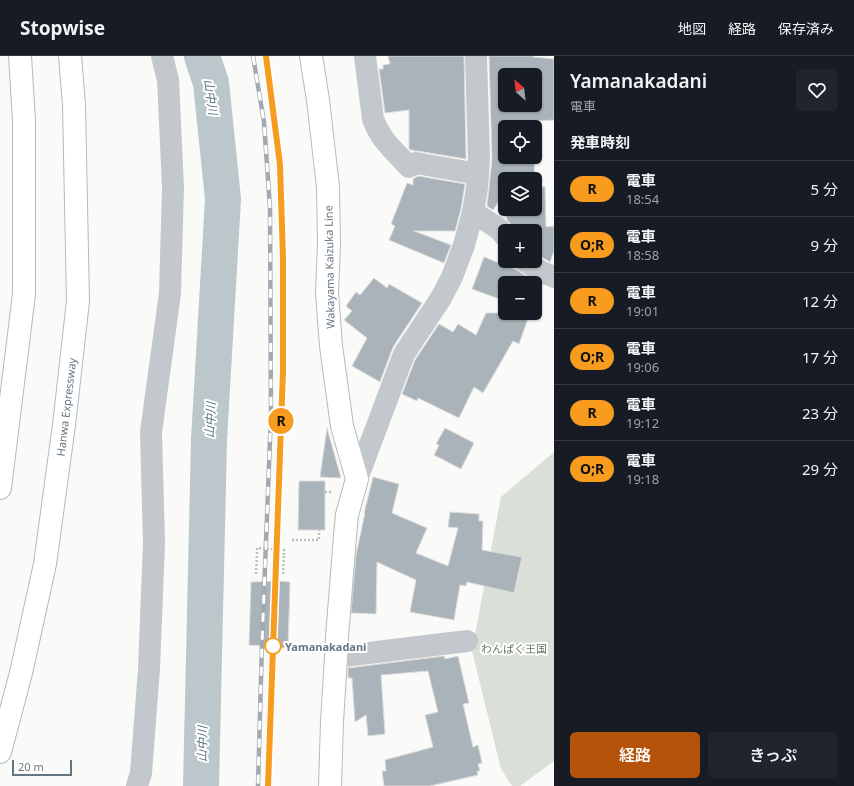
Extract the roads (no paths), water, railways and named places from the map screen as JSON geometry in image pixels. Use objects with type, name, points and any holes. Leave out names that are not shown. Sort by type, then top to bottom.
[{"type":"main road","points":[[0,488],[24,294],[24,121],[20,56]]},
{"type":"main road","name":"Hanwa Expressway","points":[[0,752],[22,673],[45,564],[64,425],[78,301],[74,105],[70,56]]},
{"type":"main road","name":"Wakayama Kaizuka Line","points":[[311,56],[318,100],[328,187],[329,244],[327,293],[331,346],[342,426],[357,479]]},
{"type":"main road","points":[[330,786],[339,598],[347,515],[357,479]]},
{"type":"street","points":[[137,786],[141,773],[149,669],[154,543],[151,432],[170,294],[173,187],[168,80],[162,56]]},
{"type":"street","points":[[366,56],[373,119],[376,128],[386,143],[409,166],[416,163],[478,174]]},
{"type":"street","points":[[357,479],[404,354],[441,298],[452,277],[464,245],[473,212],[477,188],[479,159],[476,56]]},
{"type":"street","points":[[473,212],[498,228]]},
{"type":"street","points":[[536,268],[554,277]]},
{"type":"street","points":[[336,657],[467,641]]},
{"type":"waterway","name":"山中川","points":[[201,786],[209,440],[223,199],[211,83],[202,56]]},
{"type":"railway","points":[[253,56],[264,122],[270,208],[271,414],[258,786]]},
{"type":"railway","points":[[266,56],[280,165],[283,258],[283,371],[268,786]]},
{"type":"train","name":"R","points":[[266,56],[280,165],[283,258],[283,371],[268,786]]},
{"type":"place","name":"Yamanakadani","points":[[273,646]]},
{"type":"park label","name":"わんぱく王国","points":[[514,648]]}]
